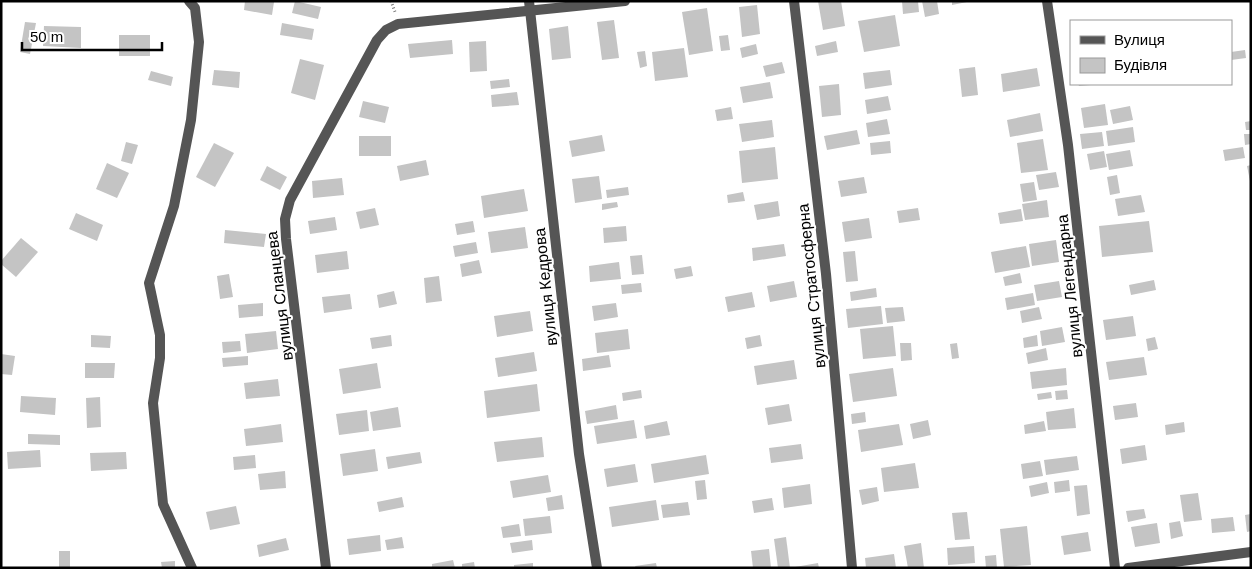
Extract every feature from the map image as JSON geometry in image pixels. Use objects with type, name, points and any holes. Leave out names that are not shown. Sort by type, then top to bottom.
[{"type":"street","points":[[529,6],[625,1]]},
{"type":"street","name":"вулиця Стратосферна","points":[[794,1],[826,274],[852,568]]},
{"type":"street","name":"вулиця Легендарна","points":[[1047,1],[1068,145],[1114,568]]},
{"type":"street","points":[[192,4],[199,42],[191,120],[174,206],[150,283],[160,335],[160,358],[153,403],[163,504],[192,568]]},
{"type":"street","name":"вулиця Сланцева","points":[[326,568],[285,219],[290,200],[377,40],[386,30],[398,24],[529,6]]},
{"type":"street","name":"вулиця Кедрова","points":[[529,6],[579,454],[597,568]]},
{"type":"street","points":[[1128,568],[1251,552]]},
{"type":"building","points":[[245,1],[274,2],[272,15],[244,10]]},
{"type":"building","points":[[295,1],[321,7],[318,19],[292,13]]},
{"type":"building","points":[[818,1],[841,1],[845,26],[823,30]]},
{"type":"building","points":[[902,1],[918,1],[919,12],[903,14]]},
{"type":"building","points":[[922,1],[937,1],[939,14],[925,17]]},
{"type":"building","points":[[952,1],[967,1],[967,2],[952,5]]},
{"type":"building","points":[[757,5],[760,34],[742,37],[739,7]]},
{"type":"building","points":[[707,8],[713,51],[689,55],[682,12]]},
{"type":"building","points":[[895,15],[900,46],[864,52],[858,21]]},
{"type":"building","points":[[614,20],[619,58],[602,60],[597,22]]},
{"type":"building","points":[[25,22],[36,23],[30,54],[20,52]]},
{"type":"building","points":[[282,23],[314,29],[312,40],[280,35]]},
{"type":"building","points":[[44,26],[81,27],[81,48],[43,46]]},
{"type":"building","points":[[568,26],[571,58],[552,60],[549,29]]},
{"type":"building","points":[[119,35],[150,35],[150,56],[119,56]]},
{"type":"building","points":[[728,35],[730,50],[721,51],[719,36]]},
{"type":"building","points":[[452,40],[453,54],[410,58],[408,44]]},
{"type":"building","points":[[486,41],[487,71],[470,72],[469,42]]},
{"type":"building","points":[[836,41],[838,52],[817,56],[815,46]]},
{"type":"building","points":[[756,44],[758,54],[742,58],[740,48]]},
{"type":"building","points":[[684,48],[688,77],[655,81],[652,52]]},
{"type":"building","points":[[1245,50],[1246,58],[1232,60],[1232,52]]},
{"type":"building","points":[[645,51],[647,66],[640,68],[637,52]]},
{"type":"building","points":[[300,59],[324,65],[315,100],[291,93]]},
{"type":"building","points":[[782,62],[785,73],[766,77],[763,66]]},
{"type":"building","points":[[975,67],[978,95],[962,97],[959,69]]},
{"type":"building","points":[[1037,68],[1040,86],[1003,92],[1001,74]]},
{"type":"building","points":[[214,70],[240,72],[239,88],[212,85]]},
{"type":"building","points":[[890,70],[892,85],[865,89],[863,73]]},
{"type":"building","points":[[151,71],[173,77],[171,86],[148,80]]},
{"type":"building","points":[[509,79],[510,87],[491,89],[490,81]]},
{"type":"building","points":[[770,82],[773,98],[743,103],[740,87]]},
{"type":"building","points":[[839,84],[841,115],[822,117],[819,86]]},
{"type":"building","points":[[517,92],[519,105],[492,107],[491,95]]},
{"type":"building","points":[[888,96],[891,110],[867,114],[865,100]]},
{"type":"building","points":[[363,101],[389,107],[385,123],[359,117]]},
{"type":"building","points":[[1105,104],[1108,125],[1084,128],[1081,108]]},
{"type":"building","points":[[1130,106],[1133,120],[1113,124],[1110,110]]},
{"type":"building","points":[[731,107],[733,119],[717,121],[715,110]]},
{"type":"building","points":[[1040,113],[1043,131],[1010,137],[1007,120]]},
{"type":"building","points":[[887,119],[890,134],[868,137],[866,123]]},
{"type":"building","points":[[772,120],[774,137],[742,142],[739,124]]},
{"type":"building","points":[[1251,121],[1251,130],[1246,130],[1245,122]]},
{"type":"building","points":[[1133,127],[1135,142],[1108,146],[1106,131]]},
{"type":"building","points":[[857,130],[860,144],[827,150],[824,136]]},
{"type":"building","points":[[1102,132],[1104,146],[1082,149],[1080,134]]},
{"type":"building","points":[[1244,134],[1251,134],[1251,144],[1245,145]]},
{"type":"building","points":[[602,135],[605,151],[572,157],[569,141]]},
{"type":"building","points":[[359,136],[391,136],[391,156],[359,156]]},
{"type":"building","points":[[1043,139],[1048,170],[1021,173],[1017,143]]},
{"type":"building","points":[[890,141],[891,153],[871,155],[870,143]]},
{"type":"building","points":[[126,142],[138,145],[132,164],[121,161]]},
{"type":"building","points":[[214,143],[234,153],[215,187],[196,177]]},
{"type":"building","points":[[775,147],[778,179],[742,183],[739,151]]},
{"type":"building","points":[[1243,147],[1245,158],[1225,161],[1223,150]]},
{"type":"building","points":[[1130,150],[1133,166],[1109,170],[1106,154]]},
{"type":"building","points":[[1104,151],[1107,167],[1090,170],[1087,154]]},
{"type":"building","points":[[426,160],[429,175],[400,181],[397,166]]},
{"type":"building","points":[[107,163],[129,173],[117,198],[96,189]]},
{"type":"building","points":[[1251,165],[1251,181],[1250,181],[1247,166]]},
{"type":"building","points":[[267,166],[287,177],[280,190],[260,180]]},
{"type":"building","points":[[1056,172],[1059,187],[1039,190],[1036,175]]},
{"type":"building","points":[[1117,175],[1120,193],[1110,195],[1107,177]]},
{"type":"building","points":[[599,176],[602,199],[575,203],[572,179]]},
{"type":"building","points":[[864,177],[867,193],[841,197],[838,181]]},
{"type":"building","points":[[342,178],[344,195],[313,198],[312,181]]},
{"type":"building","points":[[1034,182],[1037,200],[1023,202],[1020,184]]},
{"type":"building","points":[[628,187],[629,195],[607,198],[606,190]]},
{"type":"building","points":[[524,189],[528,211],[484,218],[481,196]]},
{"type":"building","points":[[743,192],[745,201],[728,203],[727,195]]},
{"type":"building","points":[[1141,195],[1145,212],[1118,216],[1115,199]]},
{"type":"building","points":[[1047,200],[1049,217],[1025,220],[1022,204]]},
{"type":"building","points":[[778,201],[780,216],[757,220],[754,205]]},
{"type":"building","points":[[617,202],[618,207],[602,210],[602,204]]},
{"type":"building","points":[[375,208],[379,225],[360,229],[356,212]]},
{"type":"building","points":[[918,208],[920,220],[899,223],[897,211]]},
{"type":"building","points":[[1021,209],[1023,221],[1000,224],[998,213]]},
{"type":"building","points":[[76,213],[103,225],[97,241],[69,229]]},
{"type":"building","points":[[335,217],[337,230],[310,234],[308,221]]},
{"type":"building","points":[[869,218],[872,238],[845,242],[842,222]]},
{"type":"building","points":[[473,221],[475,232],[457,235],[455,224]]},
{"type":"building","points":[[1149,221],[1153,252],[1102,257],[1099,226]]},
{"type":"building","points":[[626,226],[627,241],[604,243],[603,228]]},
{"type":"building","points":[[525,227],[528,248],[491,253],[488,232]]},
{"type":"building","points":[[225,230],[266,234],[264,247],[224,243]]},
{"type":"building","points":[[21,238],[38,252],[16,277],[1,264],[1,261]]},
{"type":"building","points":[[1056,240],[1059,262],[1032,266],[1029,244]]},
{"type":"building","points":[[476,242],[478,253],[455,257],[453,246]]},
{"type":"building","points":[[784,244],[786,256],[753,261],[752,248]]},
{"type":"building","points":[[1026,246],[1030,267],[995,273],[991,252]]},
{"type":"building","points":[[347,251],[349,269],[317,273],[315,255]]},
{"type":"building","points":[[855,251],[858,281],[846,282],[843,252]]},
{"type":"building","points":[[642,255],[644,274],[632,275],[630,256]]},
{"type":"building","points":[[479,260],[482,273],[462,277],[460,264]]},
{"type":"building","points":[[619,262],[621,279],[590,282],[589,266]]},
{"type":"building","points":[[691,266],[693,276],[676,279],[674,269]]},
{"type":"building","points":[[1020,273],[1022,283],[1005,286],[1003,277]]},
{"type":"building","points":[[229,274],[233,297],[220,299],[217,276]]},
{"type":"building","points":[[439,276],[442,301],[426,303],[424,278]]},
{"type":"building","points":[[1154,280],[1156,290],[1131,295],[1129,285]]},
{"type":"building","points":[[794,281],[797,297],[770,302],[767,286]]},
{"type":"building","points":[[1059,281],[1062,297],[1037,301],[1034,285]]},
{"type":"building","points":[[641,283],[642,292],[622,294],[621,285]]},
{"type":"building","points":[[876,288],[877,297],[851,301],[850,292]]},
{"type":"building","points":[[394,291],[397,304],[379,308],[377,295]]},
{"type":"building","points":[[752,292],[755,307],[728,312],[725,297]]},
{"type":"building","points":[[1033,293],[1035,305],[1007,310],[1005,298]]},
{"type":"building","points":[[350,294],[352,309],[324,313],[322,297]]},
{"type":"building","points":[[263,303],[263,316],[239,318],[238,305]]},
{"type":"building","points":[[616,303],[618,317],[594,321],[592,306]]},
{"type":"building","points":[[881,306],[883,324],[848,328],[846,309]]},
{"type":"building","points":[[903,307],[905,321],[887,323],[885,308]]},
{"type":"building","points":[[1039,307],[1042,319],[1022,323],[1020,311]]},
{"type":"building","points":[[530,311],[533,331],[497,337],[494,316]]},
{"type":"building","points":[[1133,316],[1136,336],[1106,340],[1103,320]]},
{"type":"building","points":[[893,326],[896,356],[863,359],[860,329]]},
{"type":"building","points":[[1062,327],[1065,342],[1042,346],[1040,331]]},
{"type":"building","points":[[628,329],[630,349],[597,353],[595,333]]},
{"type":"building","points":[[276,331],[278,349],[247,353],[245,334]]},
{"type":"building","points":[[91,335],[111,336],[110,348],[91,347]]},
{"type":"building","points":[[391,335],[392,346],[372,349],[370,338]]},
{"type":"building","points":[[760,335],[762,346],[747,349],[745,338]]},
{"type":"building","points":[[1037,335],[1038,346],[1024,348],[1023,338]]},
{"type":"building","points":[[1155,337],[1158,349],[1148,351],[1146,339]]},
{"type":"building","points":[[240,341],[241,351],[223,353],[222,342]]},
{"type":"building","points":[[900,343],[911,343],[912,360],[901,361]]},
{"type":"building","points":[[957,343],[959,358],[952,359],[950,344]]},
{"type":"building","points":[[1046,348],[1048,360],[1028,364],[1026,353]]},
{"type":"building","points":[[534,352],[537,371],[498,377],[495,358]]},
{"type":"building","points":[[1,354],[15,356],[12,375],[1,374]]},
{"type":"building","points":[[609,355],[611,367],[583,371],[582,359]]},
{"type":"building","points":[[248,356],[248,365],[223,367],[222,358]]},
{"type":"building","points":[[1144,357],[1147,375],[1109,380],[1106,362]]},
{"type":"building","points":[[794,360],[797,379],[757,385],[754,366]]},
{"type":"building","points":[[85,363],[115,363],[114,378],[85,378]]},
{"type":"building","points":[[377,363],[381,388],[343,394],[339,369]]},
{"type":"building","points":[[893,368],[897,396],[853,402],[849,374]]},
{"type":"building","points":[[1066,368],[1067,385],[1032,389],[1030,372]]},
{"type":"building","points":[[278,379],[280,396],[246,399],[244,383]]},
{"type":"building","points":[[537,384],[540,411],[487,418],[484,391]]},
{"type":"building","points":[[641,390],[642,398],[623,401],[622,393]]},
{"type":"building","points":[[1067,390],[1068,399],[1056,400],[1055,391]]},
{"type":"building","points":[[1051,392],[1052,398],[1038,400],[1037,394]]},
{"type":"building","points":[[21,396],[56,398],[55,415],[20,412]]},
{"type":"building","points":[[100,397],[101,427],[87,428],[86,398]]},
{"type":"building","points":[[1136,403],[1138,417],[1115,420],[1113,406]]},
{"type":"building","points":[[789,404],[792,421],[768,425],[765,408]]},
{"type":"building","points":[[616,405],[618,419],[587,424],[585,411]]},
{"type":"building","points":[[398,407],[401,427],[373,431],[370,412]]},
{"type":"building","points":[[1074,408],[1076,428],[1048,430],[1046,412]]},
{"type":"building","points":[[367,410],[369,431],[339,435],[336,414]]},
{"type":"building","points":[[865,412],[866,422],[852,424],[851,414]]},
{"type":"building","points":[[634,420],[637,438],[597,444],[594,426]]},
{"type":"building","points":[[928,420],[931,435],[913,439],[910,424]]},
{"type":"building","points":[[667,421],[670,435],[646,439],[644,426]]},
{"type":"building","points":[[1044,421],[1046,431],[1025,434],[1024,425]]},
{"type":"building","points":[[1184,422],[1185,432],[1166,435],[1165,425]]},
{"type":"building","points":[[281,424],[283,442],[246,446],[244,429]]},
{"type":"building","points":[[899,424],[903,445],[861,452],[858,430]]},
{"type":"building","points":[[28,434],[60,435],[60,445],[28,444]]},
{"type":"building","points":[[542,437],[544,457],[497,462],[494,442]]},
{"type":"building","points":[[801,444],[803,459],[771,463],[769,448]]},
{"type":"building","points":[[1145,445],[1147,460],[1122,464],[1120,449]]},
{"type":"building","points":[[375,449],[378,471],[343,476],[340,454]]},
{"type":"building","points":[[40,450],[41,467],[8,469],[7,452]]},
{"type":"building","points":[[126,452],[127,469],[91,471],[90,453]]},
{"type":"building","points":[[420,452],[422,463],[388,469],[386,457]]},
{"type":"building","points":[[255,455],[256,468],[234,470],[233,457]]},
{"type":"building","points":[[706,455],[709,474],[654,483],[651,464]]},
{"type":"building","points":[[1077,456],[1079,470],[1046,475],[1044,460]]},
{"type":"building","points":[[1040,461],[1043,476],[1023,479],[1021,464]]},
{"type":"building","points":[[915,463],[919,488],[884,492],[881,468]]},
{"type":"building","points":[[635,464],[638,482],[607,487],[604,469]]},
{"type":"building","points":[[285,471],[286,488],[260,490],[258,474]]},
{"type":"building","points":[[548,475],[551,492],[513,498],[510,481]]},
{"type":"building","points":[[705,480],[707,499],[697,500],[695,481]]},
{"type":"building","points":[[1069,480],[1070,491],[1055,493],[1054,482]]},
{"type":"building","points":[[1047,482],[1049,493],[1031,497],[1029,486]]},
{"type":"building","points":[[810,484],[812,504],[784,508],[782,488]]},
{"type":"building","points":[[1087,485],[1090,514],[1077,516],[1074,486]]},
{"type":"building","points":[[877,487],[879,501],[862,505],[859,490]]},
{"type":"building","points":[[1198,493],[1202,520],[1184,522],[1180,495]]},
{"type":"building","points":[[562,495],[564,509],[548,511],[546,498]]},
{"type":"building","points":[[402,497],[404,507],[379,512],[377,502]]},
{"type":"building","points":[[772,498],[774,510],[754,513],[752,501]]},
{"type":"building","points":[[656,500],[659,520],[612,527],[609,507]]},
{"type":"building","points":[[688,502],[690,515],[663,518],[661,505]]},
{"type":"building","points":[[236,506],[240,524],[210,530],[206,512]]},
{"type":"building","points":[[1144,509],[1146,518],[1128,522],[1126,511]]},
{"type":"building","points":[[967,512],[970,539],[955,540],[952,513]]},
{"type":"building","points":[[1251,514],[1251,531],[1247,532],[1245,515]]},
{"type":"building","points":[[550,516],[552,533],[525,536],[523,519]]},
{"type":"building","points":[[1233,517],[1235,531],[1212,533],[1211,519]]},
{"type":"building","points":[[1180,521],[1183,536],[1171,539],[1169,523]]},
{"type":"building","points":[[1157,523],[1160,543],[1135,547],[1131,527]]},
{"type":"building","points":[[519,524],[521,536],[503,538],[501,527]]},
{"type":"building","points":[[1027,526],[1031,565],[1004,567],[1000,529]]},
{"type":"building","points":[[1088,532],[1091,551],[1064,555],[1061,536]]},
{"type":"building","points":[[380,535],[381,551],[349,555],[347,539]]},
{"type":"building","points":[[402,537],[404,548],[387,550],[385,540]]},
{"type":"building","points":[[786,537],[790,568],[778,568],[774,539]]},
{"type":"building","points":[[286,538],[289,550],[259,557],[257,545]]},
{"type":"building","points":[[532,540],[533,550],[512,553],[510,543]]},
{"type":"building","points":[[921,543],[924,568],[908,568],[904,546]]},
{"type":"building","points":[[974,546],[975,563],[948,565],[947,548]]},
{"type":"building","points":[[769,549],[771,568],[753,568],[751,551]]},
{"type":"building","points":[[59,551],[70,551],[70,568],[59,568]]},
{"type":"building","points":[[894,554],[896,568],[866,568],[865,558]]},
{"type":"building","points":[[996,555],[997,568],[986,568],[985,556]]},
{"type":"building","points":[[453,560],[455,568],[432,568],[432,564]]},
{"type":"building","points":[[175,561],[175,568],[162,568],[161,562]]},
{"type":"building","points":[[474,562],[475,568],[462,568],[462,564]]},
{"type":"building","points":[[533,563],[533,568],[514,568],[514,565]]},
{"type":"building","points":[[656,563],[657,568],[636,568],[635,566]]},
{"type":"building","points":[[818,563],[819,568],[795,568],[795,567]]}]
